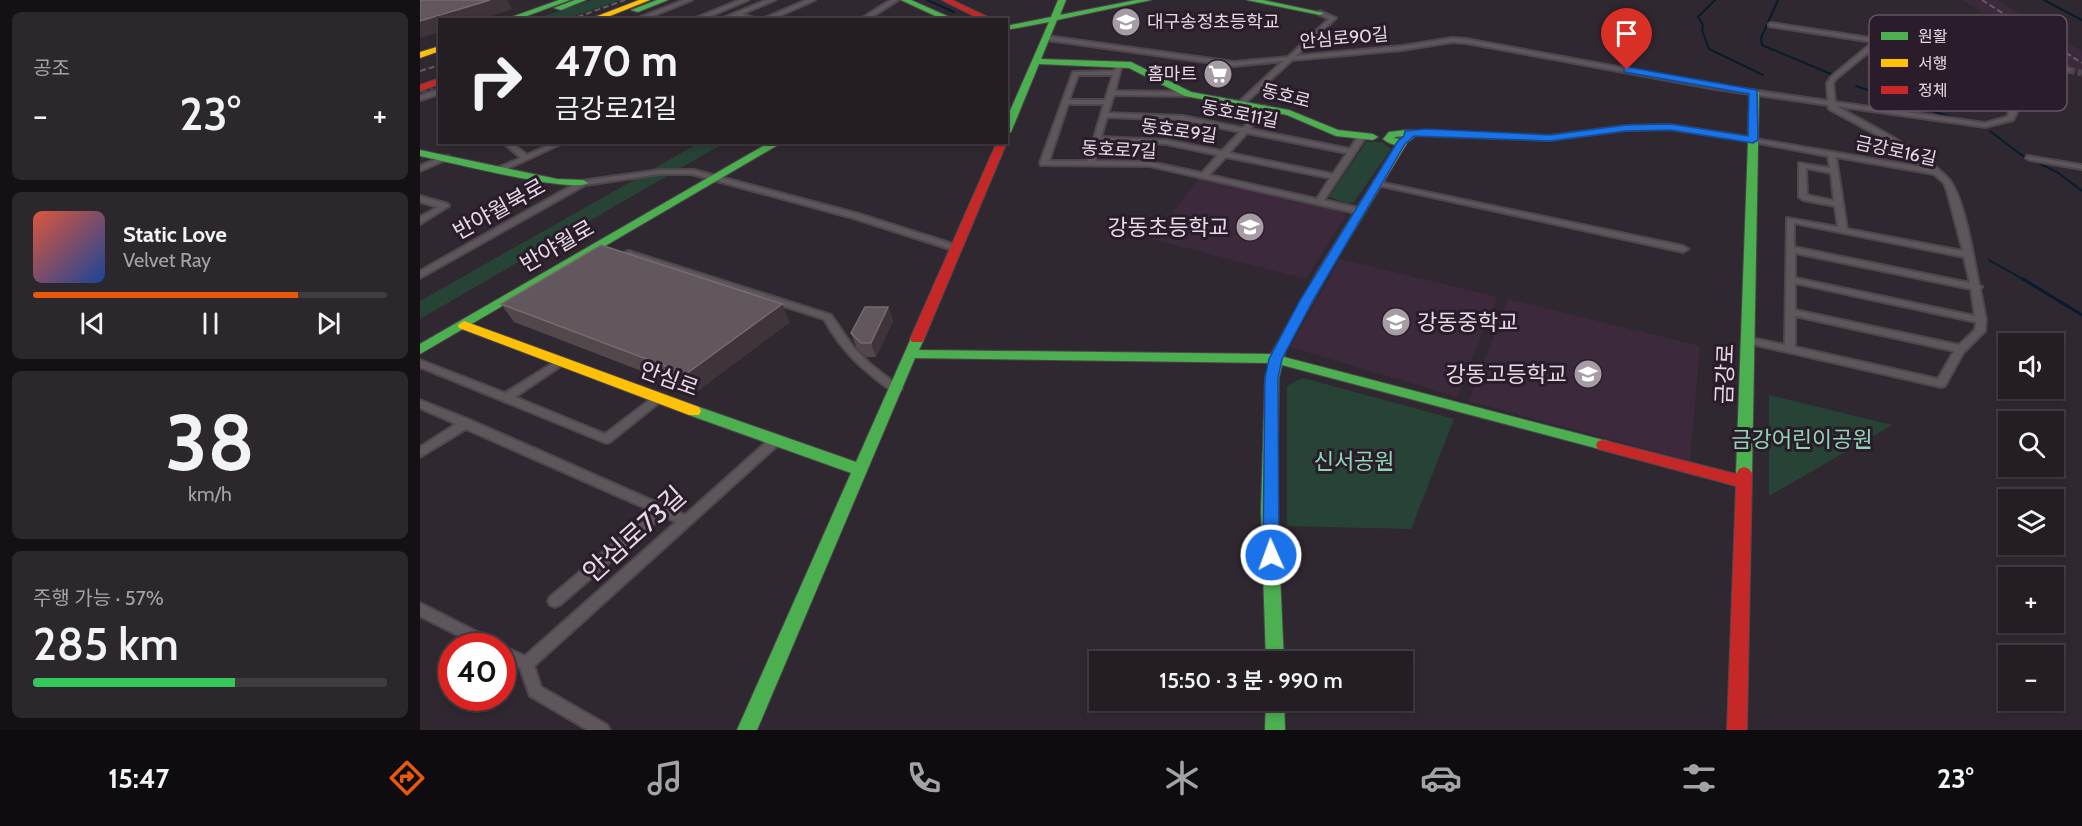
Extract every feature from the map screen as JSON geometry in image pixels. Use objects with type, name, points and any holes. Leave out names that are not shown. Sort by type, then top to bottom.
[{"type":"main road","points":[[513,18],[566,0]]},
{"type":"main road","points":[[530,18],[582,0]]},
{"type":"main road","points":[[596,18],[646,0]]},
{"type":"main road","points":[[615,18],[664,0]]},
{"type":"main road","points":[[905,0],[949,18]]},
{"type":"main road","points":[[946,0],[986,18]]},
{"type":"main road","points":[[1008,130],[1062,0]]},
{"type":"main road","points":[[1008,27],[1148,0]]},
{"type":"main road","points":[[1251,0],[1320,13]]},
{"type":"main road","points":[[952,18],[964,8]]},
{"type":"main road","points":[[420,48],[438,43]]},
{"type":"main road","points":[[420,55],[438,49]]},
{"type":"main road","name":"동호로","points":[[1036,61],[1141,69],[1168,87],[1188,94],[1299,116],[1336,133],[1367,138]]},
{"type":"main road","points":[[420,80],[438,74]]},
{"type":"main road","name":"금강로","points":[[1737,730],[1754,92]]},
{"type":"main road","points":[[1367,138],[1397,138],[1426,132],[1550,138],[1626,128],[1670,127],[1753,140]]},
{"type":"main road","points":[[1275,651],[1269,510],[1272,378],[1275,359],[1305,302],[1377,183],[1397,138]]},
{"type":"main road","name":"반야월로","points":[[420,350],[606,247],[775,144]]},
{"type":"main road","points":[[747,730],[1001,144]]},
{"type":"main road","points":[[420,153],[557,182],[583,183]]},
{"type":"main road","name":"안심로","points":[[464,325],[776,441],[861,470]]},
{"type":"main road","points":[[911,354],[1275,359],[1743,482]]},
{"type":"main road","points":[[1275,711],[1275,730]]},
{"type":"street","points":[[641,18],[689,0]]},
{"type":"street","points":[[699,18],[745,0]]},
{"type":"street","points":[[726,18],[772,0]]},
{"type":"street","points":[[769,18],[812,0]]},
{"type":"street","points":[[865,18],[895,0]]},
{"type":"street","points":[[721,9],[749,18]]},
{"type":"street","points":[[1242,104],[1333,18],[1320,13]]},
{"type":"street","points":[[1771,25],[1869,41]]},
{"type":"street","name":"안심로90길","points":[[1047,38],[1223,63],[1402,48],[1452,40],[1466,41],[1754,92]]},
{"type":"street","points":[[1869,49],[1834,77],[1830,83],[1832,107],[1908,149],[1934,172]]},
{"type":"street","points":[[1090,163],[1118,68]]},
{"type":"street","name":"동호로7길","points":[[1118,68],[1075,73],[1044,163],[1150,164],[1360,211]]},
{"type":"street","points":[[420,98],[434,90]]},
{"type":"street","points":[[1754,92],[1869,110]]},
{"type":"street","name":"동호로","points":[[1065,102],[1188,94]]},
{"type":"street","points":[[1204,176],[1265,108]]},
{"type":"street","points":[[1879,111],[1984,126],[2010,118],[2013,111]]},
{"type":"street","name":"동호로11길","points":[[1104,115],[1183,118],[1352,152]]},
{"type":"street","points":[[1319,202],[1352,152],[1367,138]]},
{"type":"street","name":"동호로9길","points":[[1096,139],[1166,142],[1335,177]]},
{"type":"street","name":"금강로16길","points":[[1753,140],[1934,172],[1949,184],[1977,287],[1981,320]]},
{"type":"street","points":[[508,144],[526,158]]},
{"type":"street","points":[[500,170],[558,144]]},
{"type":"street","name":"금강로16길","points":[[1832,154],[1843,231]]},
{"type":"street","points":[[420,169],[446,158]]},
{"type":"street","points":[[2030,158],[2082,167]]},
{"type":"street","points":[[1834,171],[1802,165],[1803,197],[1839,204]]},
{"type":"street","name":"반야월로","points":[[583,183],[674,171],[691,172],[856,216],[956,248]]},
{"type":"street","name":"반야월북로","points":[[420,275],[583,183]]},
{"type":"street","points":[[1377,183],[1683,249]]},
{"type":"street","name":"반야월북로","points":[[420,199],[446,206],[420,221]]},
{"type":"street","points":[[1790,349],[1790,220],[1968,255]]},
{"type":"street","points":[[1790,249],[1977,287]]},
{"type":"street","points":[[623,252],[828,317],[839,337],[857,360],[897,388]]},
{"type":"street","points":[[420,264],[432,268]]},
{"type":"street","points":[[1747,340],[1941,383],[1961,349],[1980,331],[1981,320],[1793,280]]},
{"type":"street","points":[[1790,312],[1961,349]]},
{"type":"street","points":[[507,398],[561,361]]},
{"type":"street","points":[[420,363],[606,439],[660,398]]},
{"type":"street","points":[[420,404],[687,521]]},
{"type":"street","points":[[420,453],[466,423]]},
{"type":"street","name":"안심로73길","points":[[526,664],[776,441]]},
{"type":"street","points":[[555,602],[662,510]]},
{"type":"street","points":[[420,609],[467,633]]},
{"type":"street","points":[[516,659],[526,664],[535,691],[602,730]]},
{"type":"shaded area","points":[[1963,0],[1997,0],[2022,15],[1986,15]]},
{"type":"shaded area","points":[[2067,42],[2082,51],[2082,77],[2067,67]]},
{"type":"shaded area","name":"강동초등학교","points":[[1199,179],[1342,211],[1346,215],[1306,279],[1151,239]]},
{"type":"shaded area","name":"강동중학교","points":[[1340,259],[1497,297],[1457,397],[1290,347]]},
{"type":"shaded area","name":"강동고등학교","points":[[1508,299],[1700,346],[1690,461],[1469,401]]},
{"type":"green space","points":[[592,0],[621,0],[568,18],[538,18]]},
{"type":"green space","points":[[1366,142],[1382,142],[1391,149],[1354,202],[1347,203],[1329,197]]},
{"type":"green space","points":[[697,144],[722,144],[420,319],[420,301]]},
{"type":"green space","name":"신서공원","points":[[1303,378],[1454,419],[1411,529],[1287,526],[1287,386]]},
{"type":"green space","name":"금강어린이공원","points":[[1769,395],[1892,425],[1769,496]]},
{"type":"building","points":[[420,0],[490,0],[420,21]]},
{"type":"building","points":[[601,245],[782,304],[686,374],[501,304]]},
{"type":"building","points":[[865,307],[888,307],[871,343],[861,343],[851,333]]},
{"type":"waterway","points":[[927,0],[954,12]]},
{"type":"waterway","points":[[1715,0],[1698,17],[1703,25],[1702,30],[1709,49],[1763,75]]},
{"type":"waterway","points":[[1778,0],[1761,38],[1762,45],[1831,74]]},
{"type":"waterway","points":[[2044,0],[2082,20]]},
{"type":"waterway","points":[[1856,86],[1869,90]]},
{"type":"waterway","points":[[1932,111],[1960,120]]},
{"type":"waterway","points":[[1990,131],[2020,154],[2057,172],[2082,191]]},
{"type":"waterway","points":[[1989,260],[2026,281]]},
{"type":"waterway","points":[[2023,279],[2082,315]]},
{"type":"tunnel","points":[[2068,70],[2082,73]]},
{"type":"tunnel","points":[[420,89],[433,92]]},
{"type":"railway","points":[[575,18],[625,0]]},
{"type":"railway","points":[[1982,0],[2006,15]]},
{"type":"railway","points":[[2067,54],[2082,63]]},
{"type":"railway","points":[[420,71],[438,66]]},
{"type":"traffic: fast","points":[[513,18],[566,0]]},
{"type":"traffic: fast","points":[[558,8],[582,0]]},
{"type":"traffic: fast","points":[[635,10],[664,0]]},
{"type":"traffic: fast","points":[[905,0],[947,18]]},
{"type":"traffic: fast","points":[[1008,127],[1062,0]]},
{"type":"traffic: fast","points":[[1008,28],[1147,0]]},
{"type":"traffic: fast","points":[[1251,0],[1320,13]]},
{"type":"traffic: fast","points":[[1036,61],[1131,65],[1188,94],[1289,113],[1336,133],[1373,137]]},
{"type":"traffic: fast","points":[[1744,473],[1754,92]]},
{"type":"traffic: fast","points":[[1409,133],[1550,138],[1626,128],[1670,127],[1753,140]]},
{"type":"traffic: fast","points":[[1406,133],[1410,136],[1405,140],[1394,142],[1388,139],[1392,134],[1406,133]]},
{"type":"traffic: fast","points":[[420,350],[775,144]]},
{"type":"traffic: fast","points":[[420,153],[557,182],[583,183]]},
{"type":"traffic: fast","points":[[1275,651],[1269,510],[1272,378],[1279,349],[1323,272]]},
{"type":"traffic: fast","points":[[747,730],[917,339]]},
{"type":"traffic: fast","points":[[911,354],[1275,359],[1603,445]]},
{"type":"traffic: fast","points":[[694,411],[861,470]]},
{"type":"traffic: fast","points":[[1275,711],[1275,730]]},
{"type":"traffic: slow","points":[[596,18],[646,0]]},
{"type":"traffic: slow","points":[[420,55],[438,49]]},
{"type":"traffic: slow","points":[[1323,272],[1402,143]]},
{"type":"traffic: slow","points":[[464,325],[694,411]]},
{"type":"traffic: jam","points":[[946,0],[986,18]]},
{"type":"traffic: jam","points":[[420,88],[438,82]]},
{"type":"traffic: jam","points":[[917,339],[1001,144]]},
{"type":"traffic: jam","points":[[1603,445],[1743,482]]},
{"type":"traffic: jam","points":[[1737,730],[1744,473]]},
{"type":"place","name":"대구송정초등학교","points":[[1126,22]]},
{"type":"place","name":"홈마트","points":[[1218,74]]},
{"type":"place","name":"강동초등학교","points":[[1250,227]]},
{"type":"place","name":"강동중학교","points":[[1396,322]]},
{"type":"place","name":"강동고등학교","points":[[1588,374]]},
{"type":"route","points":[[1271,555],[1269,510],[1272,378],[1275,359],[1305,302],[1360,211],[1402,143],[1410,136],[1408,133],[1426,132],[1537,139],[1626,128],[1670,127],[1753,140],[1754,92],[1627,70]]}]
